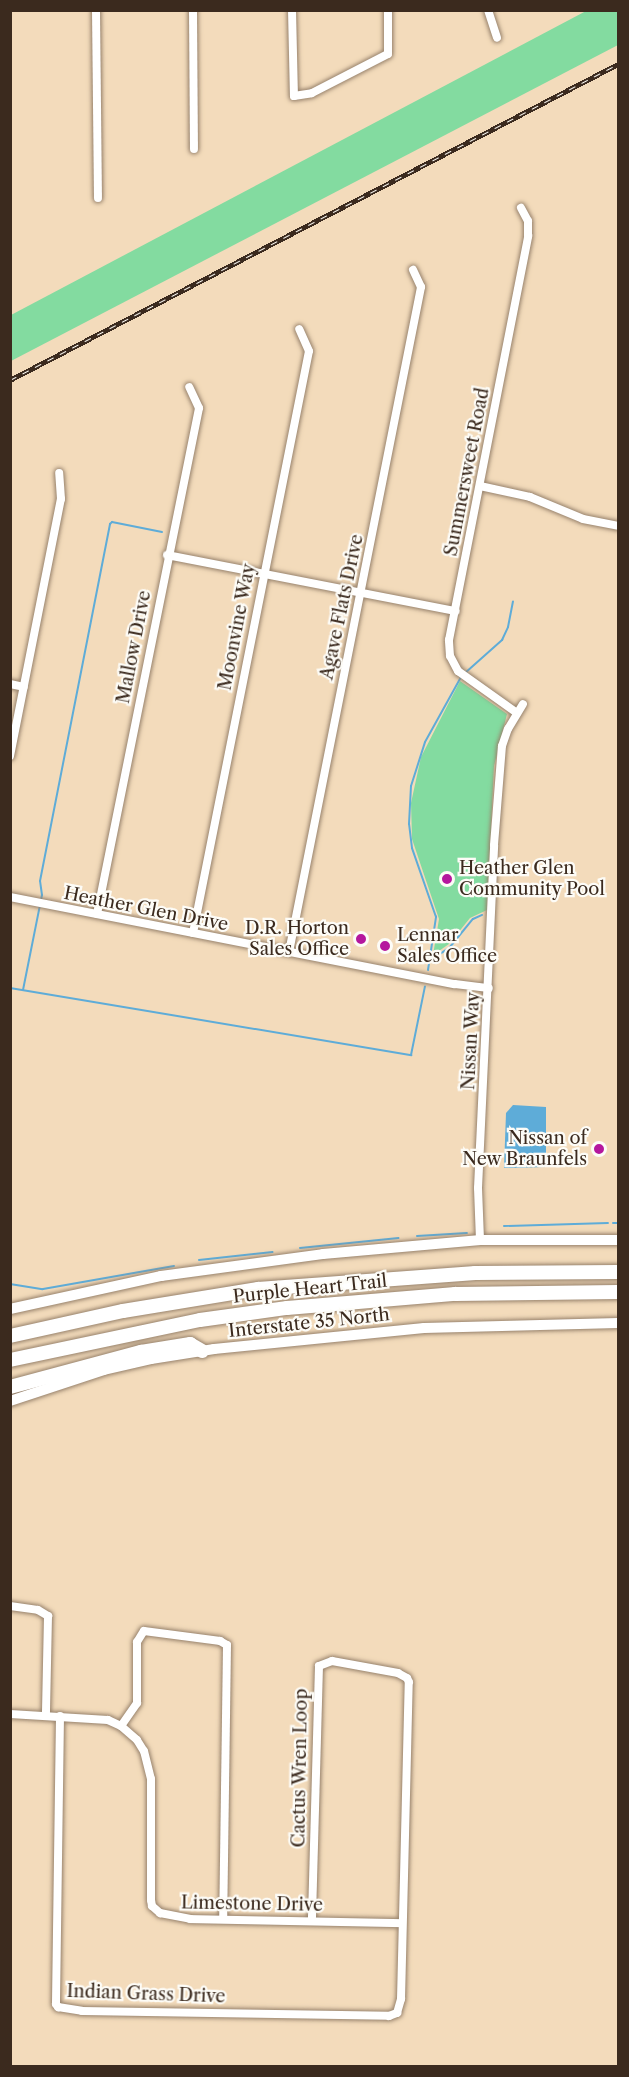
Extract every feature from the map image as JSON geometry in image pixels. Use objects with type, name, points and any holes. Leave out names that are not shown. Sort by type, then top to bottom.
[{"type":"highway","name":"Purple Heart Trail","points":[[10,1336],[123,1311],[258,1289],[475,1273],[618,1272]]},
{"type":"highway","name":"Purple Heart Trail","points":[[10,1360],[200,1320],[286,1308],[455,1294],[618,1292]]},
{"type":"highway","points":[[10,1387],[141,1352],[190,1344],[202,1351]]},
{"type":"main road","points":[[10,1309],[161,1276],[244,1264],[480,1240],[618,1239]]},
{"type":"main road","name":"Interstate 35 North","points":[[10,1401],[104,1370],[151,1359],[202,1351],[424,1328],[618,1323]]},
{"type":"street","points":[[96,10],[98,198]]},
{"type":"street","points":[[193,10],[194,149]]},
{"type":"street","points":[[292,10],[294,96],[312,93],[388,54],[388,10]]},
{"type":"street","points":[[488,10],[498,38]]},
{"type":"street","name":"Summersweet Road","points":[[517,713],[458,671],[450,656],[449,640],[528,236],[528,221],[521,208]]},
{"type":"street","name":"Agave Flats Drive","points":[[289,952],[421,287],[413,270]]},
{"type":"street","name":"Moonvine Way","points":[[193,933],[309,351],[300,329]]},
{"type":"street","name":"Mallow Drive","points":[[97,914],[167,555],[199,408],[189,387]]},
{"type":"street","points":[[10,756],[61,499],[59,473]]},
{"type":"street","points":[[480,486],[530,497],[583,519],[618,526]]},
{"type":"street","points":[[167,555],[456,611]]},
{"type":"street","points":[[10,684],[24,687]]},
{"type":"street","name":"Nissan Way","points":[[480,1240],[478,1188],[494,845],[502,746],[523,704]]},
{"type":"street","name":"Heather Glen Drive","points":[[10,897],[455,984],[489,988]]},
{"type":"street","points":[[10,1606],[38,1610],[48,1616],[46,1714]]},
{"type":"street","points":[[10,1714],[99,1718],[121,1726],[137,1703],[137,1642],[142,1632],[152,1630],[219,1641],[228,1649],[223,1919]]},
{"type":"street","name":"Cactus Wren Loop","points":[[312,1920],[318,1669],[328,1661],[398,1673],[409,1682],[401,1923]]},
{"type":"street","name":"Indian Grass Drive","points":[[60,1716],[56,2004],[58,2007],[82,2011],[393,2015],[397,2013],[401,1999],[401,1923]]},
{"type":"street","name":"Limestone Drive","points":[[121,1726],[140,1744],[150,1769],[152,1906],[160,1913],[174,1917],[401,1923]]},
{"type":"green space","points":[[586,11],[618,11],[618,45],[11,361],[11,315]]},
{"type":"green space","points":[[460,681],[507,714],[494,766],[487,910],[470,918],[449,944],[433,955],[439,919],[412,839],[411,803],[421,757]]},
{"type":"water","points":[[513,1105],[546,1107],[546,1167],[504,1168],[506,1113]]},
{"type":"waterway","points":[[23,990],[42,895],[40,881],[110,524],[112,522],[162,532]]},
{"type":"waterway","points":[[465,673],[502,640],[508,627],[513,601]]},
{"type":"waterway","points":[[428,970],[436,917],[412,848],[409,824],[411,786],[425,742],[461,677]]},
{"type":"waterway","points":[[431,960],[450,947],[473,919],[482,915]]},
{"type":"waterway","points":[[10,988],[411,1055],[425,986]]},
{"type":"waterway","points":[[504,1226],[608,1223]]},
{"type":"waterway","points":[[613,1223],[618,1223]]},
{"type":"waterway","points":[[417,1236],[467,1233]]},
{"type":"waterway","points":[[300,1248],[398,1238]]},
{"type":"waterway","points":[[199,1260],[273,1252]]},
{"type":"waterway","points":[[10,1284],[43,1289],[174,1266]]},
{"type":"railway","points":[[10,380],[618,64]]},
{"type":"place","name":"Heather Glen Community Pool","points":[[447,879]]},
{"type":"place","name":"D.R. Horton Sales Office","points":[[361,939]]},
{"type":"place","name":"Lennar Sales Office","points":[[385,946]]},
{"type":"place","name":"Nissan of New Braunfels","points":[[599,1149]]}]
